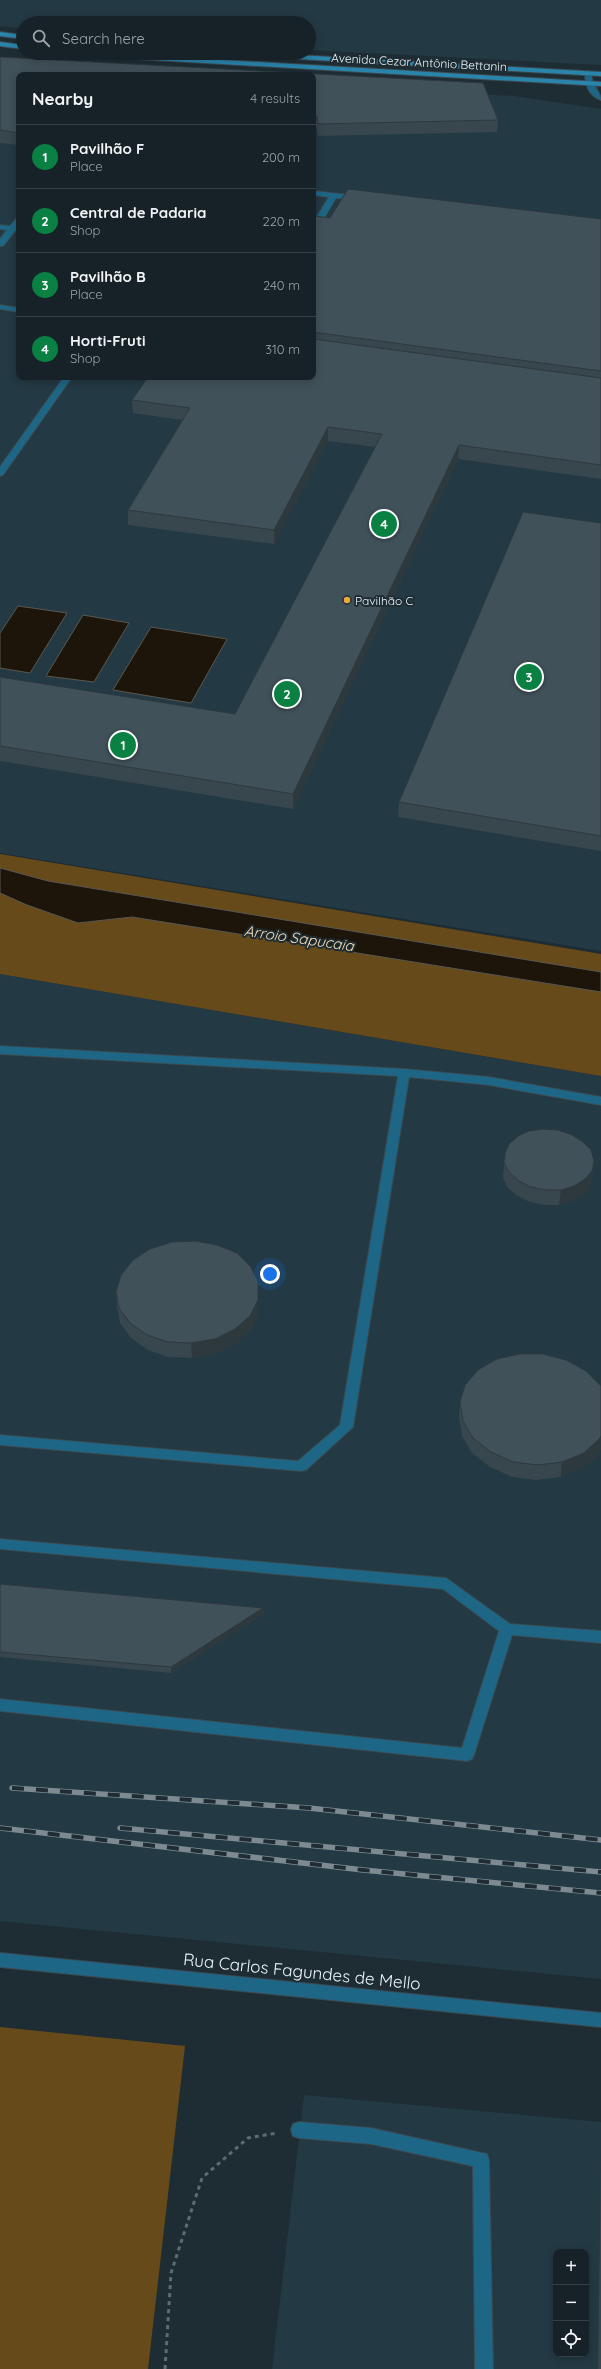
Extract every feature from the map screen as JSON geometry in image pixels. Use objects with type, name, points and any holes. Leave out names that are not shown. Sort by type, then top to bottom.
[{"type":"main road","points":[[0,34],[16,36]]},
{"type":"main road","points":[[0,44],[16,46]]},
{"type":"main road","name":"Avenida Cezar Antônio Bettanin","points":[[316,58],[601,74]]},
{"type":"main road","name":"Avenida Cezar Antônio Bettanin","points":[[193,60],[588,82],[601,84]]},
{"type":"street","points":[[588,73],[588,82],[593,93],[601,98]]},
{"type":"street","points":[[316,193],[365,199]]},
{"type":"street","points":[[316,221],[318,221],[334,195]]},
{"type":"street","points":[[0,244],[16,224]]},
{"type":"street","points":[[0,227],[12,229]]},
{"type":"street","points":[[0,307],[16,310]]},
{"type":"street","points":[[0,473],[66,380]]},
{"type":"street","points":[[0,1050],[404,1073],[490,1082],[601,1101]]},
{"type":"street","points":[[0,1440],[301,1466],[346,1427],[404,1073]]},
{"type":"street","points":[[0,1544],[446,1584],[507,1629],[601,1637]]},
{"type":"street","points":[[0,1705],[467,1755],[507,1629]]},
{"type":"street","name":"Rua Carlos Fagundes de Mello","points":[[0,1960],[601,2020]]},
{"type":"street","points":[[299,2130],[371,2136],[481,2160],[484,2369]]},
{"type":"path","points":[[165,2369],[171,2273],[202,2178],[248,2138],[299,2130]]},
{"type":"shaded area","points":[[0,0],[601,0],[601,65],[316,50],[316,16],[16,16],[16,28],[0,26]]},
{"type":"shaded area","points":[[0,69],[16,74],[16,380],[316,380],[316,86],[514,96],[601,109],[601,951],[0,853]]},
{"type":"shaded area","points":[[0,854],[601,954],[601,972],[48,881],[0,868]]},
{"type":"shaded area","points":[[0,893],[27,905],[78,923],[132,917],[601,992],[601,1076],[0,974]]},
{"type":"shaded area","points":[[0,974],[601,1076],[601,1979],[0,1921]]},
{"type":"shaded area","points":[[0,2027],[185,2046],[148,2369],[0,2369]]},
{"type":"shaded area","points":[[304,2095],[601,2122],[601,2369],[272,2369]]},
{"type":"water","points":[[18,606],[67,613],[30,673],[0,668],[0,633]]},
{"type":"water","points":[[83,615],[129,623],[94,682],[46,676]]},
{"type":"water","points":[[151,627],[227,639],[191,703],[113,690]]},
{"type":"water","name":"Arroio Sapucaia","points":[[0,868],[48,881],[601,972],[601,992],[132,917],[78,923],[27,905],[0,893]]},
{"type":"building","points":[[0,57],[16,58],[16,60],[56,60],[279,72],[16,72],[16,133],[0,130]]},
{"type":"building","points":[[316,74],[483,83],[498,120],[318,124]]},
{"type":"building","points":[[348,189],[601,219],[601,371],[316,332],[316,216],[330,218]]},
{"type":"building","points":[[316,339],[601,378],[601,465],[459,445],[293,794],[0,746],[0,677],[235,714],[382,434],[328,427],[274,530],[128,510],[190,408],[132,400],[146,380],[316,380]]},
{"type":"building","points":[[523,512],[601,523],[601,836],[399,802]]},
{"type":"building","points":[[543,1129],[558,1130],[572,1135],[583,1142],[591,1150],[594,1161],[592,1171],[585,1179],[574,1186],[561,1190],[546,1190],[531,1187],[519,1181],[509,1172],[504,1163],[505,1153],[509,1144],[518,1136],[529,1131]]},
{"type":"building","points":[[195,1241],[217,1245],[237,1253],[251,1267],[258,1282],[258,1300],[250,1316],[235,1329],[215,1339],[191,1343],[168,1342],[147,1335],[130,1323],[119,1308],[116,1292],[121,1275],[133,1260],[150,1249],[172,1242]]},
{"type":"building","points":[[519,1354],[543,1354],[566,1360],[586,1371],[601,1386],[601,1436],[584,1453],[562,1462],[538,1465],[513,1462],[491,1452],[473,1438],[463,1421],[460,1402],[465,1385],[478,1370],[497,1359]]},
{"type":"building","points":[[0,1584],[263,1608],[171,1667],[0,1652]]},
{"type":"railway","points":[[12,1788],[309,1808],[601,1840]]},
{"type":"railway","points":[[0,1828],[363,1870],[601,1893]]},
{"type":"railway","points":[[120,1828],[601,1872]]},
{"type":"place","name":"Horti-Fruti","points":[[384,524]]},
{"type":"place","name":"Pavilhão C","points":[[347,600]]},
{"type":"place","name":"Pavilhão B","points":[[529,677]]},
{"type":"place","name":"Central de Padaria","points":[[287,694]]},
{"type":"place","name":"Pavilhão F","points":[[123,745]]}]
